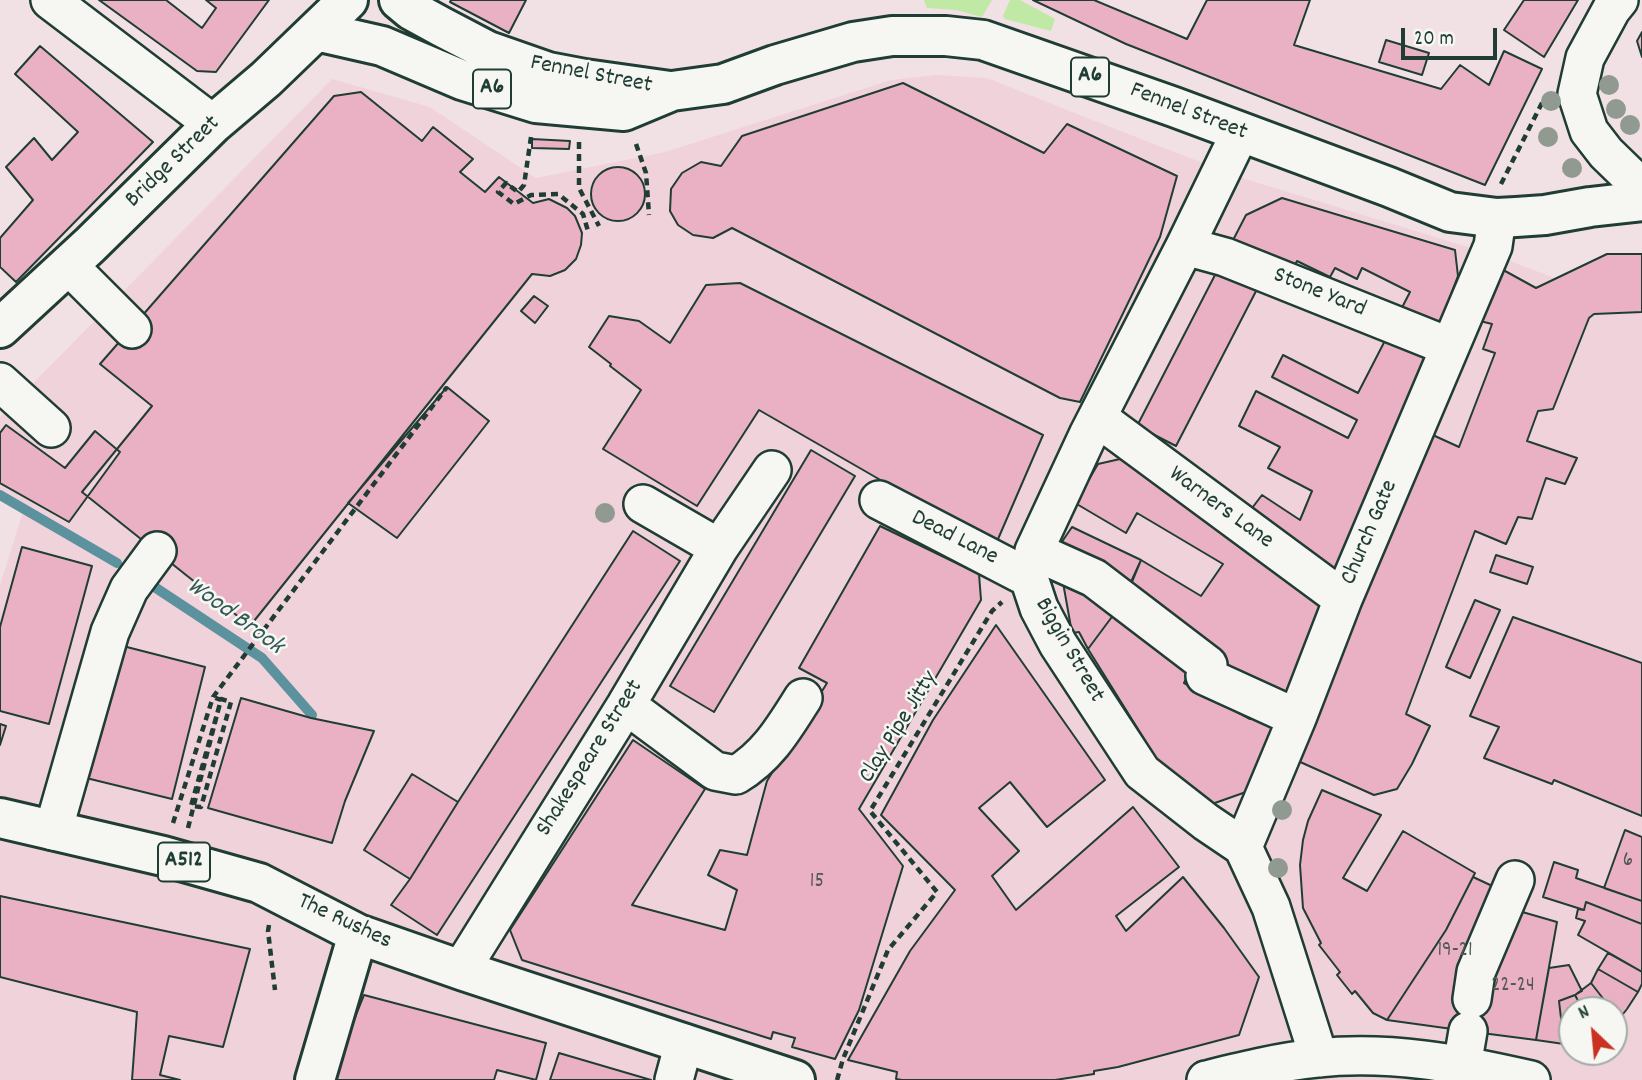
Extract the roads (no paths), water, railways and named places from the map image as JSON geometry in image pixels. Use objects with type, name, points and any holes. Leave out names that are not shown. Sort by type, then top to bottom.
[{"type":"main road","name":"Fennel Street","points":[[400,0],[442,27],[488,51],[548,72],[672,91]]},
{"type":"main road","name":"Bridge Street","points":[[0,328],[213,124],[266,79],[336,9]]},
{"type":"main road","name":"Fennel Street","points":[[336,9],[382,46],[462,80],[536,103],[624,111],[672,91],[723,84],[853,42],[892,36],[946,36],[983,40],[1174,107],[1450,212],[1497,218]]},
{"type":"main road","name":"A6","points":[[1497,218],[1545,215],[1642,201]]},
{"type":"main road","name":"The Rushes","points":[[0,818],[259,883],[358,934],[684,1043]]},
{"type":"main road","points":[[315,1080],[358,934]]},
{"type":"main road","name":"A512","points":[[684,1043],[795,1080]]},
{"type":"street","points":[[50,0],[213,124]]},
{"type":"street","points":[[1619,0],[1586,58],[1577,94],[1589,131],[1606,153],[1642,188]]},
{"type":"street","points":[[1031,564],[1088,435],[1240,133]]},
{"type":"street","name":"Church Gate","points":[[1244,848],[1343,599],[1493,246],[1497,218]]},
{"type":"street","name":"Stone Yard","points":[[1185,246],[1224,257],[1450,347]]},
{"type":"street","points":[[68,265],[132,329]]},
{"type":"street","points":[[1,386],[51,428]]},
{"type":"street","name":"Warners Lane","points":[[1098,418],[1343,599]]},
{"type":"street","name":"Shakespeare Street","points":[[464,971],[478,941],[626,705],[719,548],[772,470]]},
{"type":"street","name":"Dead Lane","points":[[879,500],[1031,564],[1094,578],[1208,665],[1205,676],[1297,718]]},
{"type":"street","points":[[643,504],[719,548]]},
{"type":"street","points":[[53,831],[110,632],[129,589],[157,551]]},
{"type":"street","name":"Biggin Street","points":[[1031,564],[1039,608],[1058,644],[1142,772],[1244,848]]},
{"type":"street","points":[[626,705],[715,771],[736,775],[749,767],[776,741],[803,698]]},
{"type":"street","points":[[1244,848],[1271,907],[1319,1058]]},
{"type":"street","points":[[1463,1048],[1476,972],[1515,880]]},
{"type":"street","points":[[674,1080],[684,1043]]},
{"type":"street","points":[[1206,1080],[1256,1067],[1319,1058],[1345,1056],[1427,1060],[1463,1048],[1531,1080]]},
{"type":"waterway","name":"Wood Brook","points":[[0,495],[117,563]]},
{"type":"waterway","name":"Wood Brook","points":[[156,588],[262,658],[312,715]]}]
